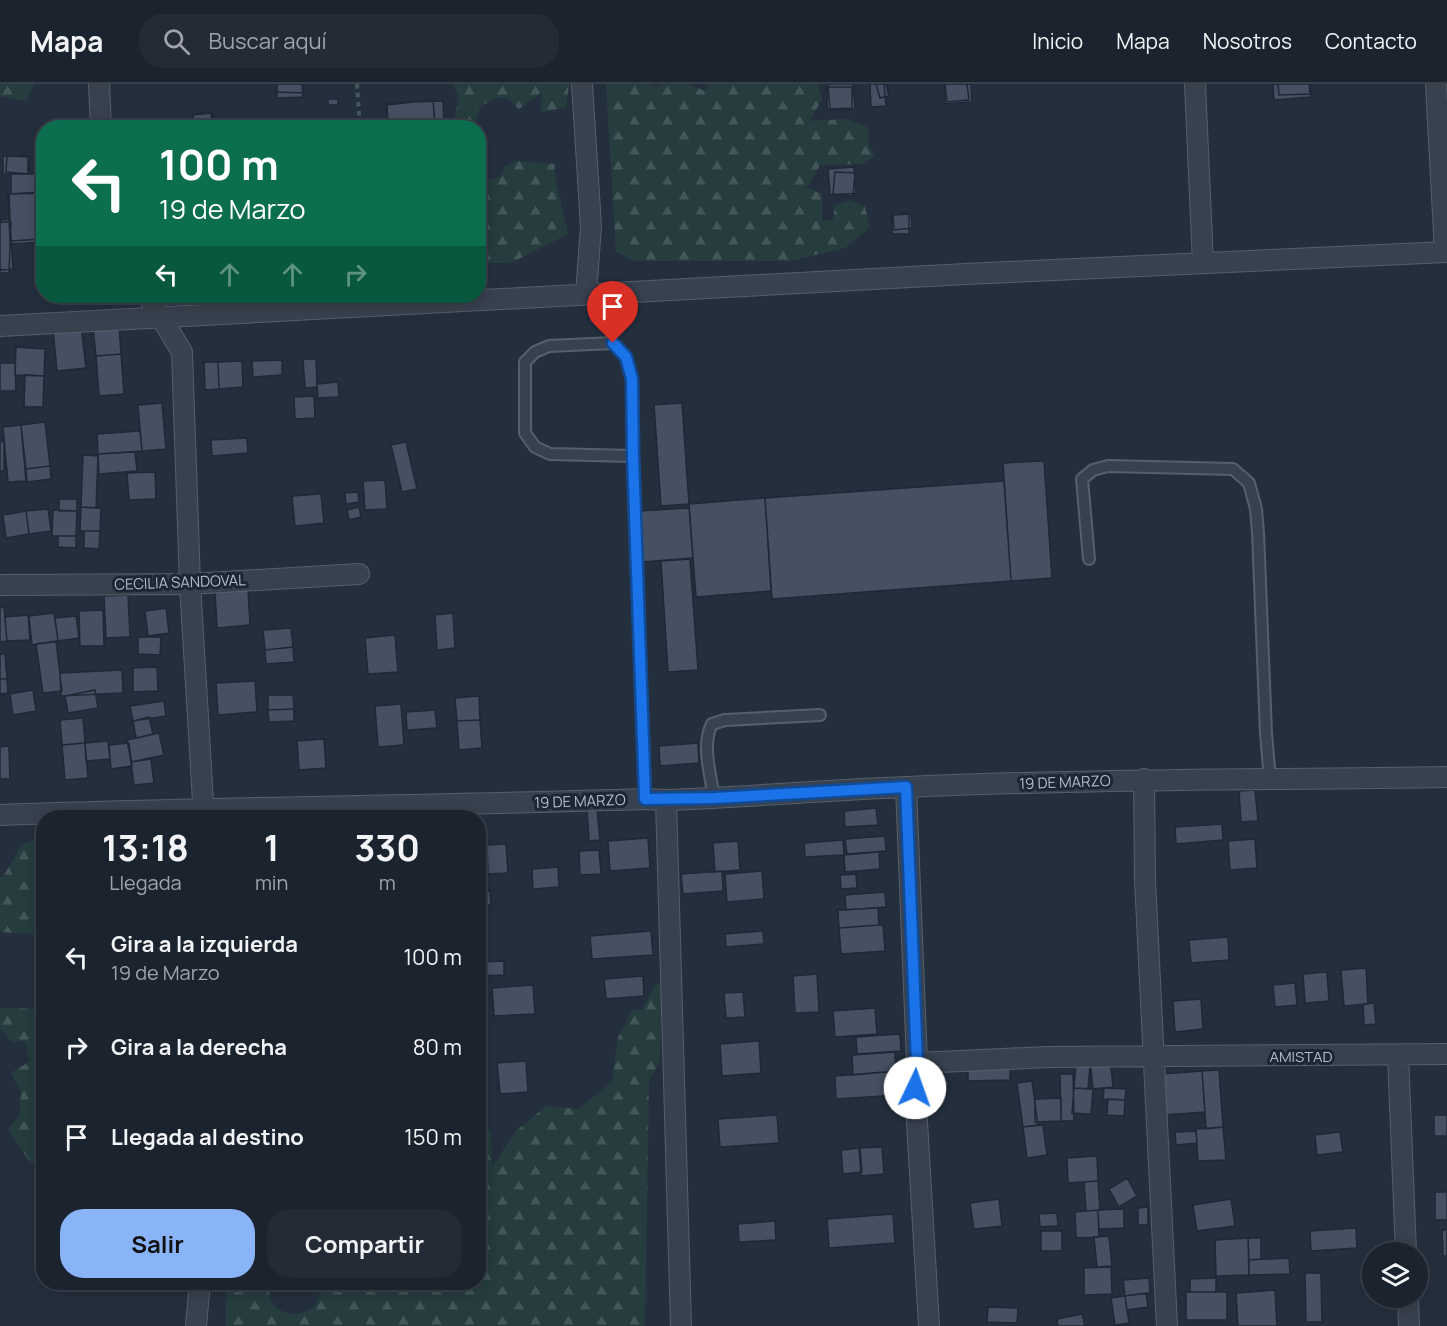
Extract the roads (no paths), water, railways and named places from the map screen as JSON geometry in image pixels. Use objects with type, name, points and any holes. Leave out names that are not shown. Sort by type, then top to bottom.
[{"type":"street","points":[[99,84],[101,120]]},
{"type":"street","points":[[582,84],[591,226],[586,294]]},
{"type":"street","points":[[1195,84],[1203,263]]},
{"type":"street","points":[[486,299],[1446,252],[1436,84]]},
{"type":"street","points":[[152,303],[182,352],[190,584],[204,810]]},
{"type":"street","points":[[0,326],[420,303]]},
{"type":"street","name":"CECILIA SANDOVAL","points":[[0,585],[190,584],[359,574]]},
{"type":"street","name":"19 DE MARZO","points":[[473,810],[645,799],[714,798],[906,787],[1144,780],[1447,777]]},
{"type":"street","points":[[1144,780],[1146,892],[1167,1326]]},
{"type":"street","points":[[906,787],[917,1063],[915,1088],[929,1326]]},
{"type":"street","points":[[666,800],[681,1326]]},
{"type":"street","name":"19 DE MARZO","points":[[0,815],[36,815]]},
{"type":"street","name":"AMISTAD","points":[[917,1063],[1048,1057],[1447,1054]]},
{"type":"street","points":[[1398,1055],[1406,1242]]},
{"type":"street","points":[[196,1326],[199,1290]]},
{"type":"street","points":[[1408,1308],[1409,1326]]},
{"type":"lane","points":[[633,456],[550,454],[535,447],[525,434],[525,362],[534,351],[549,346],[613,343],[626,357],[632,379],[645,799]]},
{"type":"lane","points":[[1089,560],[1082,479],[1093,470],[1108,466],[1233,469],[1249,483],[1256,509],[1258,533],[1270,780]]},
{"type":"lane","points":[[714,798],[708,750],[708,733],[712,724],[725,720],[820,715]]}]
